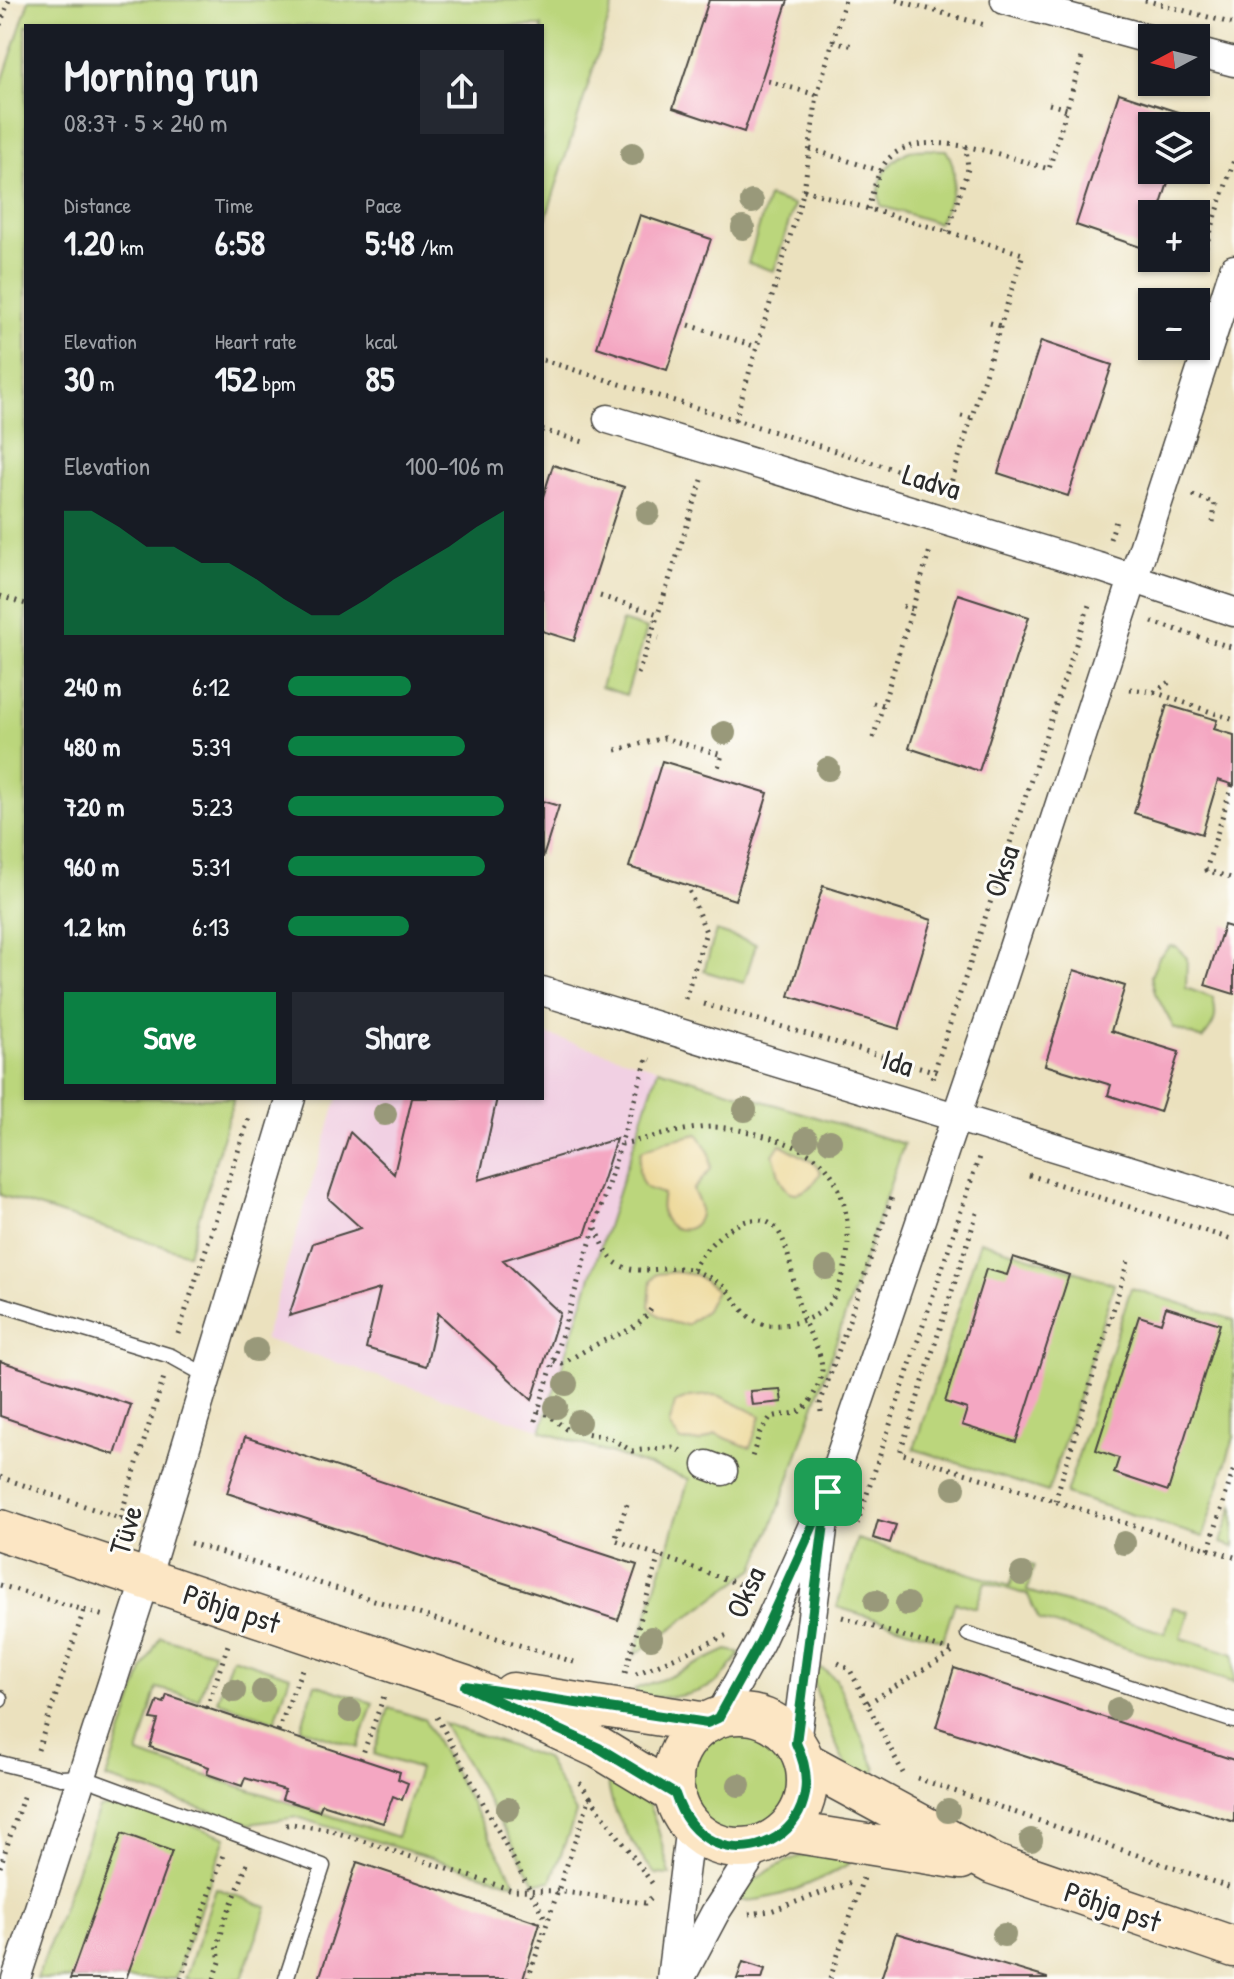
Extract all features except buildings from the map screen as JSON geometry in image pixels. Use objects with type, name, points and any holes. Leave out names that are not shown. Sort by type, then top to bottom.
[{"type":"street","points":[[1005,0],[1138,36]]},
{"type":"street","points":[[1210,56],[1234,62]]},
{"type":"street","name":"Oksa","points":[[712,1720],[760,1642],[828,1492],[998,994],[1234,269]]},
{"type":"street","name":"Ladva","points":[[608,419],[1102,568],[1234,612]]},
{"type":"street","name":"Ida","points":[[544,992],[1234,1202]]},
{"type":"street","name":"Tüve","points":[[16,1979],[146,1579],[290,1100]]},
{"type":"street","name":"Oksa","points":[[800,1752],[807,1651],[828,1492]]},
{"type":"street","name":"Põhja pst","points":[[6,1531],[465,1686],[599,1748],[682,1809]]},
{"type":"street","name":"Põhja pst","points":[[465,1686],[712,1720]]},
{"type":"street","points":[[680,1979],[715,1913],[772,1838],[797,1817],[805,1800],[807,1781],[800,1752],[784,1730],[769,1720],[752,1715],[735,1714],[712,1720],[686,1741],[679,1753],[673,1780],[682,1809],[701,1835],[729,1847],[772,1838]]},
{"type":"street","name":"Põhja pst","points":[[800,1752],[993,1864],[1234,1947]]},
{"type":"street","points":[[671,1979],[682,1809]]},
{"type":"street","name":"Põhja pst","points":[[772,1838],[993,1864]]},
{"type":"lane","points":[[0,1304],[171,1356],[209,1377]]},
{"type":"lane","points":[[968,1634],[1234,1721]]},
{"type":"lane","points":[[0,1763],[31,1773],[61,1778],[82,1777],[323,1866],[286,1979]]},
{"type":"path","points":[[0,25],[9,0]]},
{"type":"path","points":[[735,420],[786,262],[804,190],[817,95],[845,0]]},
{"type":"path","points":[[1145,0],[1234,24]]},
{"type":"path","points":[[833,41],[853,46]]},
{"type":"path","points":[[868,209],[882,166],[900,151],[917,143],[966,146],[1049,169],[1084,52]]},
{"type":"path","points":[[768,81],[817,95]]},
{"type":"path","points":[[1049,104],[1067,109]]},
{"type":"path","points":[[947,232],[968,169],[966,146]]},
{"type":"path","points":[[810,149],[881,171]]},
{"type":"path","points":[[1210,235],[1234,160]]},
{"type":"path","points":[[804,190],[1023,254],[950,486],[936,482]]},
{"type":"path","points":[[990,323],[1001,326]]},
{"type":"path","points":[[689,325],[757,347]]},
{"type":"path","points":[[544,360],[921,478]]},
{"type":"path","points":[[961,416],[971,418]]},
{"type":"path","points":[[638,674],[703,479]]},
{"type":"path","points":[[1193,495],[1215,504],[1213,523]]},
{"type":"path","points":[[671,995],[935,1071],[1120,507]]},
{"type":"path","points":[[1096,531],[1120,539]]},
{"type":"path","points":[[682,541],[689,544]]},
{"type":"path","points":[[873,738],[930,550]]},
{"type":"path","points":[[0,596],[24,603]]},
{"type":"path","points":[[600,596],[658,614]]},
{"type":"path","points":[[903,606],[912,609]]},
{"type":"path","points":[[1140,617],[1234,648]]},
{"type":"path","points":[[651,636],[659,638]]},
{"type":"path","points":[[1154,692],[1170,682]]},
{"type":"path","points":[[1130,689],[1154,692],[1234,720]]},
{"type":"path","points":[[873,703],[883,705]]},
{"type":"path","points":[[616,750],[664,738],[722,755],[717,771]]},
{"type":"path","points":[[1232,785],[1206,870],[1234,879]]},
{"type":"path","points":[[685,999],[706,932],[689,890]]},
{"type":"path","points":[[535,1421],[647,1058],[662,1063]]},
{"type":"path","points":[[120,1518],[250,1113]]},
{"type":"path","points":[[595,1227],[610,1257],[618,1265],[693,1270],[725,1288],[754,1321],[768,1325],[784,1325],[804,1319],[828,1305],[839,1282],[847,1253],[846,1222],[842,1199],[824,1164],[768,1136],[730,1128],[711,1127],[622,1144]]},
{"type":"path","points":[[978,1159],[991,1163]]},
{"type":"path","points":[[1015,1171],[1234,1240]]},
{"type":"path","points":[[977,1213],[900,1453],[1234,1557]]},
{"type":"path","points":[[538,1411],[549,1415],[566,1429],[610,1438],[632,1451],[674,1447],[715,1468],[734,1474],[744,1470],[760,1432],[770,1418],[798,1412],[810,1402],[822,1367],[791,1277],[787,1251],[772,1225],[753,1221],[734,1227],[705,1247],[693,1270]]},
{"type":"path","points":[[1055,1501],[1129,1258]]},
{"type":"path","points":[[554,1361],[562,1364],[605,1340],[630,1331],[640,1324],[651,1309]]},
{"type":"path","points":[[1209,1549],[1234,1468]]},
{"type":"path","points":[[0,1477],[159,1534],[582,1665]]},
{"type":"path","points":[[627,1504],[615,1540],[759,1591]]},
{"type":"path","points":[[659,1555],[624,1679],[734,1632],[760,1642]]},
{"type":"path","points":[[0,1585],[84,1610],[0,1867]]},
{"type":"path","points":[[840,1617],[954,1652]]},
{"type":"path","points":[[868,1703],[954,1652],[968,1634]]},
{"type":"path","points":[[207,1708],[229,1642]]},
{"type":"path","points":[[807,1651],[821,1653],[850,1670],[903,1773],[1234,1889]]},
{"type":"path","points":[[278,1731],[303,1667]]},
{"type":"path","points":[[361,1759],[385,1692]]},
{"type":"path","points":[[431,1707],[546,1920]]},
{"type":"path","points":[[528,1979],[590,1797]]},
{"type":"path","points":[[244,1836],[292,1824],[329,1830],[512,1890],[557,1891],[645,1903],[658,1892]]},
{"type":"path","points":[[181,1979],[244,1836]]},
{"type":"path","points":[[214,1979],[220,1962],[217,1944],[231,1911],[244,1836]]},
{"type":"path","points":[[830,1979],[863,1878]]},
{"type":"shaded area","points":[[544,1034],[904,1144],[779,1508],[264,1339],[337,1100],[544,1100]]},
{"type":"green space","points":[[29,0],[615,0],[544,225],[544,24],[24,24],[24,1100],[233,1100],[188,1254],[0,1195],[0,89]]},
{"type":"green space","points":[[946,150],[954,178],[947,205],[938,223],[881,206],[881,182],[893,162],[911,151]]},
{"type":"green space","points":[[768,197],[794,205],[774,271],[748,263]]},
{"type":"green space","points":[[622,621],[647,629],[626,695],[601,687]]},
{"type":"green space","points":[[716,931],[756,944],[744,983],[704,971]]},
{"type":"green space","points":[[1170,946],[1177,947],[1187,958],[1186,988],[1213,998],[1214,1020],[1202,1039],[1174,1028],[1155,993],[1151,976],[1159,957]]},
{"type":"green space","points":[[658,1069],[904,1144],[779,1508],[755,1568],[635,1655],[689,1479],[541,1431]]},
{"type":"green space","points":[[980,1241],[1114,1284],[1048,1492],[914,1449]]},
{"type":"green space","points":[[1131,1288],[1234,1320],[1234,1437],[1203,1537],[1066,1494]]},
{"type":"green space","points":[[1234,1503],[1234,1547],[1221,1543]]},
{"type":"green space","points":[[857,1539],[1010,1586],[1018,1561],[1034,1566],[1027,1591],[1165,1633],[1173,1607],[1189,1612],[1181,1638],[1234,1654],[1234,1683],[1039,1620],[1028,1595],[985,1582],[976,1608],[955,1602],[943,1640],[837,1607]]},
{"type":"green space","points":[[160,1637],[213,1652],[199,1699],[157,1688],[138,1754],[397,1837],[419,1769],[374,1754],[389,1708],[424,1719],[516,1884],[297,1817],[250,1824],[106,1778],[144,1667]]},
{"type":"green space","points":[[727,1650],[741,1653],[727,1672],[709,1687],[678,1696],[657,1697],[637,1695],[634,1689],[669,1677]]},
{"type":"green space","points":[[232,1657],[290,1676],[275,1721],[217,1701]]},
{"type":"green space","points":[[815,1664],[836,1679],[876,1769],[870,1787],[854,1775],[842,1758],[812,1676]]},
{"type":"green space","points":[[315,1684],[373,1703],[358,1748],[301,1728]]},
{"type":"green space","points":[[443,1723],[545,1758],[576,1813],[551,1881],[535,1883]]},
{"type":"green space","points":[[742,1724],[763,1728],[781,1741],[794,1759],[798,1780],[794,1801],[781,1819],[763,1832],[742,1836],[721,1832],[703,1819],[690,1801],[686,1780],[690,1759],[703,1741],[721,1728]]},
{"type":"green space","points":[[610,1772],[644,1792],[670,1875],[655,1874],[630,1839],[611,1797]]},
{"type":"green space","points":[[129,1802],[226,1837],[175,1979],[37,1979],[99,1808]]},
{"type":"green space","points":[[851,1853],[849,1864],[792,1891],[761,1899],[730,1900],[765,1873],[797,1857]]},
{"type":"green space","points":[[216,1888],[267,1907],[242,1979],[185,1979]]},
{"type":"sand","points":[[698,1134],[710,1154],[711,1169],[693,1190],[700,1206],[699,1218],[687,1229],[678,1229],[665,1219],[663,1194],[646,1188],[641,1180],[641,1152],[665,1141]]},
{"type":"sand","points":[[780,1144],[813,1162],[821,1172],[813,1184],[802,1192],[791,1192],[781,1181],[773,1155]]},
{"type":"sand","points":[[675,1272],[696,1275],[716,1290],[706,1310],[688,1324],[666,1320],[649,1306],[651,1280],[657,1274]]},
{"type":"sand","points":[[713,1395],[761,1416],[750,1448],[716,1434],[700,1442],[681,1441],[669,1426],[675,1403],[689,1397]]},
{"type":"route","points":[[828,1492],[796,1743],[805,1762],[805,1800],[797,1817],[773,1840],[744,1848],[715,1843],[690,1825],[680,1810],[675,1794],[599,1748],[465,1686],[707,1723],[718,1718],[760,1642],[828,1492]]}]
